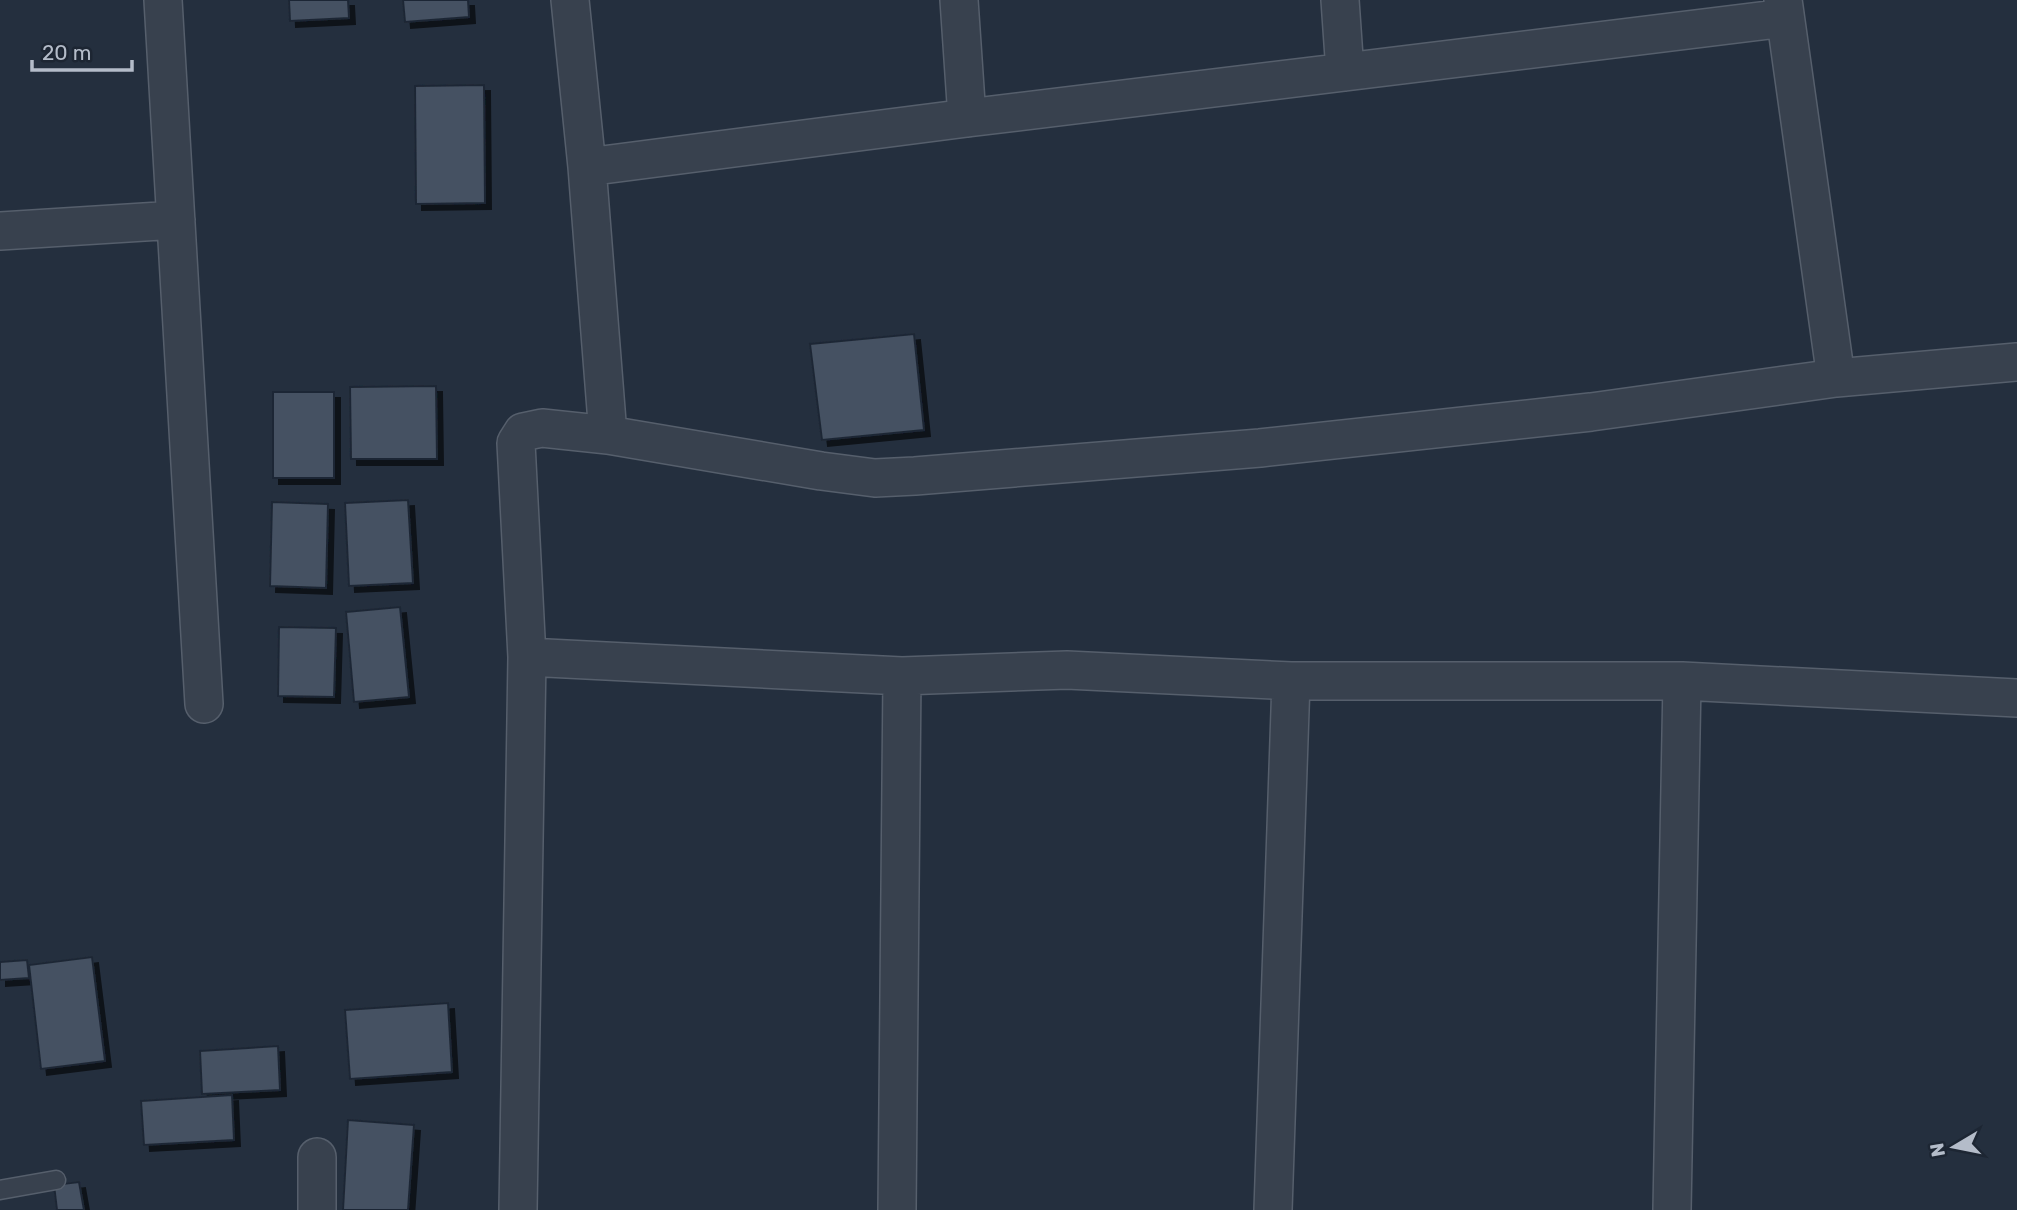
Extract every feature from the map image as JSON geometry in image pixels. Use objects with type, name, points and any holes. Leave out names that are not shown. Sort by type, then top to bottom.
[{"type":"street","points":[[163,0],[204,704]]},
{"type":"street","points":[[570,0],[587,167],[608,435]]},
{"type":"street","points":[[959,0],[967,118]]},
{"type":"street","points":[[1340,0],[1345,72]]},
{"type":"street","points":[[587,167],[1345,72],[1784,9],[1836,377]]},
{"type":"street","points":[[0,231],[146,224],[176,220]]},
{"type":"street","points":[[518,1210],[527,657],[516,443],[523,432],[541,428],[608,435],[875,478],[1260,449],[1591,412],[1836,377],[2017,362]]},
{"type":"street","points":[[527,657],[902,676],[1067,670],[1291,681],[1682,681],[2017,698]]},
{"type":"street","points":[[897,1210],[902,676]]},
{"type":"street","points":[[1273,1210],[1291,681]]},
{"type":"street","points":[[1672,1210],[1682,681]]},
{"type":"street","points":[[317,1157],[317,1210]]},
{"type":"lane","points":[[0,1189],[56,1180]]},
{"type":"building","points":[[289,0],[348,0],[349,18],[290,21]]},
{"type":"building","points":[[403,0],[468,0],[469,17],[405,22]]},
{"type":"building","points":[[484,85],[485,203],[416,204],[415,86]]},
{"type":"building","points":[[914,334],[924,430],[822,440],[810,344]]},
{"type":"building","points":[[436,386],[437,459],[351,459],[350,387]]},
{"type":"building","points":[[273,392],[334,392],[334,478],[273,478]]},
{"type":"building","points":[[408,500],[413,583],[349,586],[345,503]]},
{"type":"building","points":[[272,502],[328,504],[326,588],[270,586]]},
{"type":"building","points":[[400,607],[409,697],[354,702],[346,612]]},
{"type":"building","points":[[279,627],[336,628],[334,697],[278,696]]},
{"type":"building","points":[[92,957],[105,1061],[41,1069],[29,965]]},
{"type":"building","points":[[27,960],[29,978],[0,980],[0,962]]},
{"type":"building","points":[[448,1003],[452,1072],[350,1079],[345,1010]]},
{"type":"building","points":[[278,1046],[280,1090],[202,1094],[200,1051]]},
{"type":"building","points":[[232,1095],[234,1140],[144,1145],[141,1101]]},
{"type":"building","points":[[348,1120],[414,1125],[408,1210],[343,1210]]},
{"type":"building","points":[[79,1182],[84,1210],[57,1210],[54,1185]]}]
